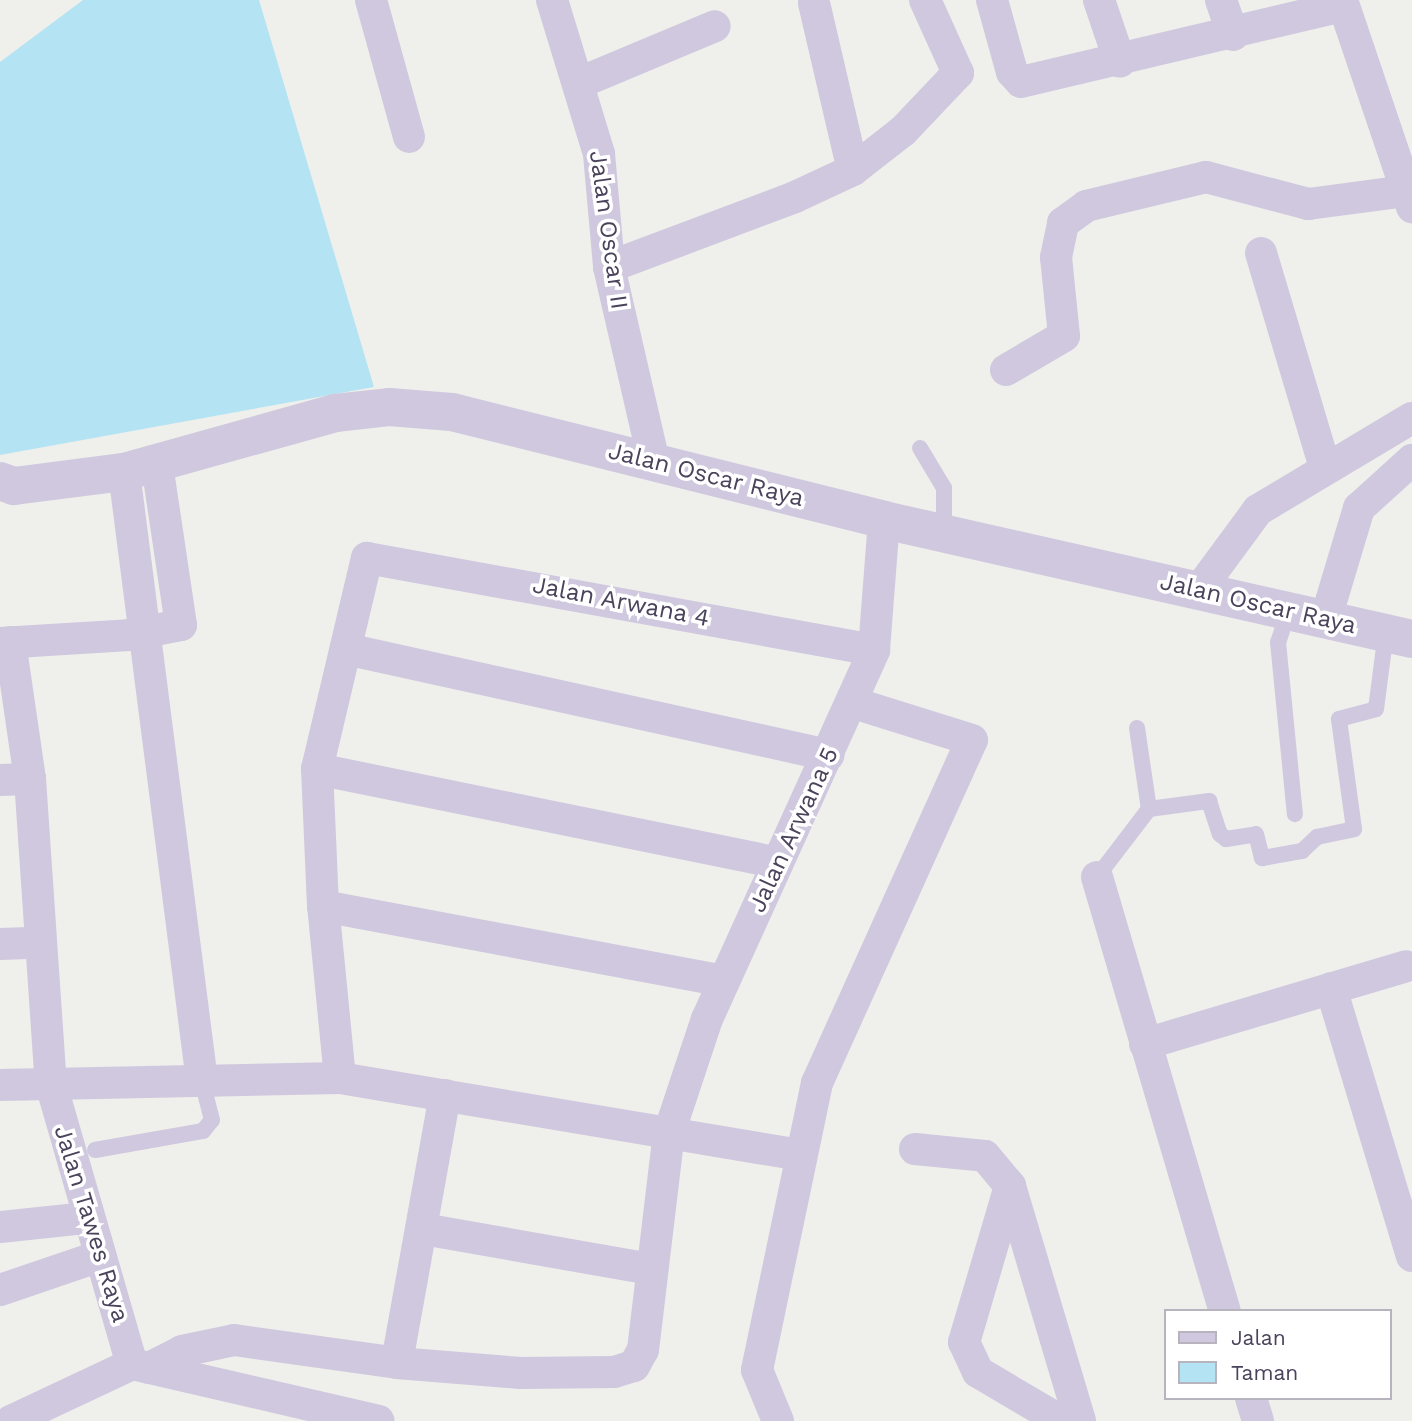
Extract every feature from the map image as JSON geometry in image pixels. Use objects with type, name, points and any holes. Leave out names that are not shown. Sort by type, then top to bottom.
[{"type":"street","points":[[371,0],[409,137]]},
{"type":"street","name":"Jalan Oscar II","points":[[552,0],[599,154],[609,267],[654,462]]},
{"type":"street","points":[[609,267],[853,170],[903,131],[958,73],[925,0]]},
{"type":"street","points":[[992,0],[1012,72],[1021,82],[1121,62],[1233,35],[1343,3],[1411,202],[1308,204],[1206,177],[1086,206],[1063,223],[1056,257],[1064,336],[1006,370]]},
{"type":"street","points":[[1099,0],[1121,62]]},
{"type":"street","points":[[1221,0],[1233,35]]},
{"type":"street","points":[[814,3],[853,170]]},
{"type":"street","points":[[579,83],[715,26]]},
{"type":"street","points":[[1261,253],[1325,468]]},
{"type":"street","name":"Jalan Oscar Raya","points":[[0,481],[14,486],[141,469],[296,421],[389,407],[506,422],[884,520],[1399,635]]},
{"type":"street","points":[[1199,590],[1258,510],[1412,418]]},
{"type":"street","points":[[1326,618],[1359,508],[1412,460]]},
{"type":"street","points":[[5,643],[176,628],[185,619],[141,469]]},
{"type":"street","name":"Jalan Arwana 5","points":[[397,1363],[521,1373],[634,1366],[643,1350],[668,1133],[724,981],[854,704],[874,650],[882,614],[884,520]]},
{"type":"street","name":"Jalan Arwana 4","points":[[346,649],[359,571],[367,558],[874,650]]},
{"type":"street","points":[[149,631],[202,1081]]},
{"type":"street","name":"Jalan Tawes Raya","points":[[5,643],[15,780],[37,943],[51,1084],[85,1218],[141,1366]]},
{"type":"street","points":[[340,1077],[323,906],[317,769],[346,649],[828,755]]},
{"type":"street","points":[[778,1421],[757,1370],[817,1083],[972,740],[854,704]]},
{"type":"street","points":[[317,769],[778,863]]},
{"type":"street","points":[[1097,877],[1224,1309]]},
{"type":"street","points":[[323,906],[724,981]]},
{"type":"street","points":[[0,944],[37,943]]},
{"type":"street","points":[[1145,1044],[1406,966]]},
{"type":"street","points":[[1331,988],[1412,1256]]},
{"type":"street","points":[[0,1085],[340,1077],[801,1155]]},
{"type":"street","points":[[10,1421],[182,1350],[234,1340],[397,1363],[445,1095]]},
{"type":"street","points":[[915,1149],[985,1156],[1010,1186],[1080,1421]]},
{"type":"street","points":[[1010,1186],[964,1342],[978,1372],[1060,1421]]},
{"type":"street","points":[[0,1227],[85,1218]]},
{"type":"street","points":[[423,1229],[652,1269]]},
{"type":"street","points":[[0,1290],[100,1256]]},
{"type":"street","points":[[141,1366],[378,1421]]},
{"type":"street","points":[[1252,1400],[1258,1421]]},
{"type":"lane","points":[[920,448],[944,488],[944,534]]},
{"type":"lane","points":[[1289,609],[1278,642],[1295,814]]},
{"type":"lane","points":[[1149,808],[1209,801],[1220,834],[1226,839],[1256,834],[1262,858],[1302,851],[1317,837],[1354,829],[1339,719],[1376,709],[1399,635]]},
{"type":"lane","points":[[1097,877],[1149,808],[1137,728]]},
{"type":"lane","points":[[95,1150],[203,1131],[212,1120],[202,1081]]},
{"type":"green space","points":[[83,0],[259,0],[374,387],[0,455],[0,62]]}]
